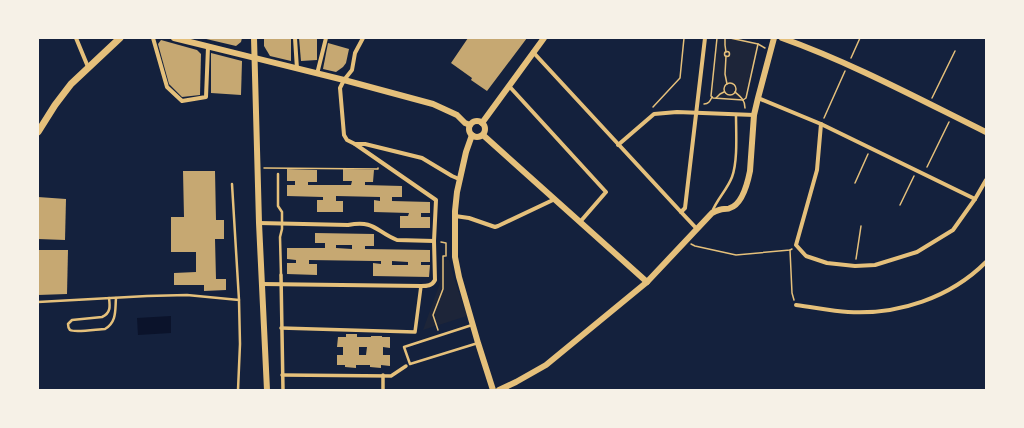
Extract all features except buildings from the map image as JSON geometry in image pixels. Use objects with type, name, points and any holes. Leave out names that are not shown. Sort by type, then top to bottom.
[{"type":"main road","points":[[38,138],[40,129],[55,105],[71,84],[120,38]]},
{"type":"street","points":[[76,38],[88,67]]},
{"type":"street","points":[[153,38],[167,87],[182,100],[206,97],[208,47]]},
{"type":"street","points":[[174,38],[297,68],[433,104],[457,115],[464,123],[470,125]]},
{"type":"street","points":[[254,38],[259,223],[267,390]]},
{"type":"street","points":[[295,38],[297,68]]},
{"type":"street","points":[[323,38],[323,50]]},
{"type":"street","points":[[317,74],[326,38]]},
{"type":"street","points":[[262,284],[421,286],[433,284],[435,280],[434,241],[436,200],[347,140],[344,135],[340,88],[352,70],[355,53],[363,38]]},
{"type":"street","points":[[482,123],[544,38]]},
{"type":"street","points":[[681,212],[686,208],[705,38]]},
{"type":"street","points":[[499,390],[546,365],[648,282],[712,212],[730,209],[735,206],[742,197],[746,188],[750,170],[754,116],[774,38]]},
{"type":"street","points":[[782,38],[811,48],[848,65],[986,132]]},
{"type":"street","points":[[533,52],[697,229]]},
{"type":"street","points":[[509,86],[606,192],[580,222]]},
{"type":"street","points":[[758,98],[821,124],[975,199]]},
{"type":"street","points":[[618,145],[654,114],[697,112],[754,116]]},
{"type":"street","points":[[475,121],[482,123],[485,127],[483,135],[478,137],[472,135],[469,130],[470,125],[475,121]]},
{"type":"street","points":[[821,124],[817,170],[796,245],[806,256],[828,263],[855,266],[875,265],[917,252],[953,230],[975,199],[986,180]]},
{"type":"street","points":[[472,135],[466,152],[457,192],[455,216],[456,257],[459,277],[472,325],[493,390]]},
{"type":"street","points":[[483,135],[648,282]]},
{"type":"street","points":[[355,144],[364,144],[422,158],[459,179]]},
{"type":"street","points":[[455,216],[469,218],[495,227],[555,200]]},
{"type":"street","points":[[259,223],[348,225],[359,223],[374,226],[397,240],[434,241]]},
{"type":"street","points":[[796,305],[847,312],[869,313],[910,306],[930,299],[957,286],[986,262]]},
{"type":"street","points":[[281,275],[283,390]]},
{"type":"street","points":[[281,328],[415,332],[421,286]]},
{"type":"street","points":[[282,375],[391,376],[406,366]]},
{"type":"street","points":[[382,390],[383,375]]},
{"type":"lane","points":[[712,212],[715,205],[725,192],[732,176],[736,145],[736,114]]},
{"type":"lane","points":[[278,174],[278,206],[282,212],[282,229],[280,237],[281,275]]},
{"type":"lane","points":[[232,184],[239,300],[240,344],[238,390]]},
{"type":"lane","points":[[38,302],[188,295],[239,300]]},
{"type":"lane","points":[[109,298],[110,306],[107,315],[102,317],[72,320],[68,324],[70,329],[76,331],[105,329],[108,327],[115,316],[116,298]]},
{"type":"lane","points":[[472,325],[404,347],[410,364],[478,343]]},
{"type":"path","points":[[654,114],[652,108],[680,78],[684,38]]},
{"type":"path","points":[[698,104],[707,104],[710,102],[712,97],[717,38]]},
{"type":"path","points":[[724,92],[724,86],[727,84],[725,74],[726,56],[724,54],[726,52],[725,38]]},
{"type":"path","points":[[730,38],[758,44],[746,98],[743,100]]},
{"type":"path","points":[[821,124],[860,38]]},
{"type":"path","points":[[929,104],[955,51]]},
{"type":"path","points":[[727,84],[734,86],[736,90],[735,92],[743,100]]},
{"type":"path","points":[[716,98],[724,92]]},
{"type":"path","points":[[724,92],[732,95],[735,92]]},
{"type":"path","points":[[712,97],[743,100]]},
{"type":"path","points":[[924,174],[952,115]]},
{"type":"path","points":[[854,183],[871,149]]},
{"type":"path","points":[[257,168],[378,169],[382,164]]},
{"type":"path","points":[[900,205],[917,170]]},
{"type":"path","points":[[855,266],[861,226]]},
{"type":"path","points":[[434,241],[446,244],[445,256],[443,256],[443,289],[433,315],[440,335]]},
{"type":"path","points":[[686,241],[695,246],[736,255],[790,250],[792,294],[796,305]]},
{"type":"path","points":[[445,256],[456,257]]},
{"type":"shaded area","points":[[717,38],[730,38],[758,44],[744,100],[713,98],[711,96]]},
{"type":"shaded area","points":[[441,259],[449,260],[467,316],[423,330],[440,283]]},
{"type":"shaded area","points":[[171,316],[171,333],[138,335],[137,318]]}]
